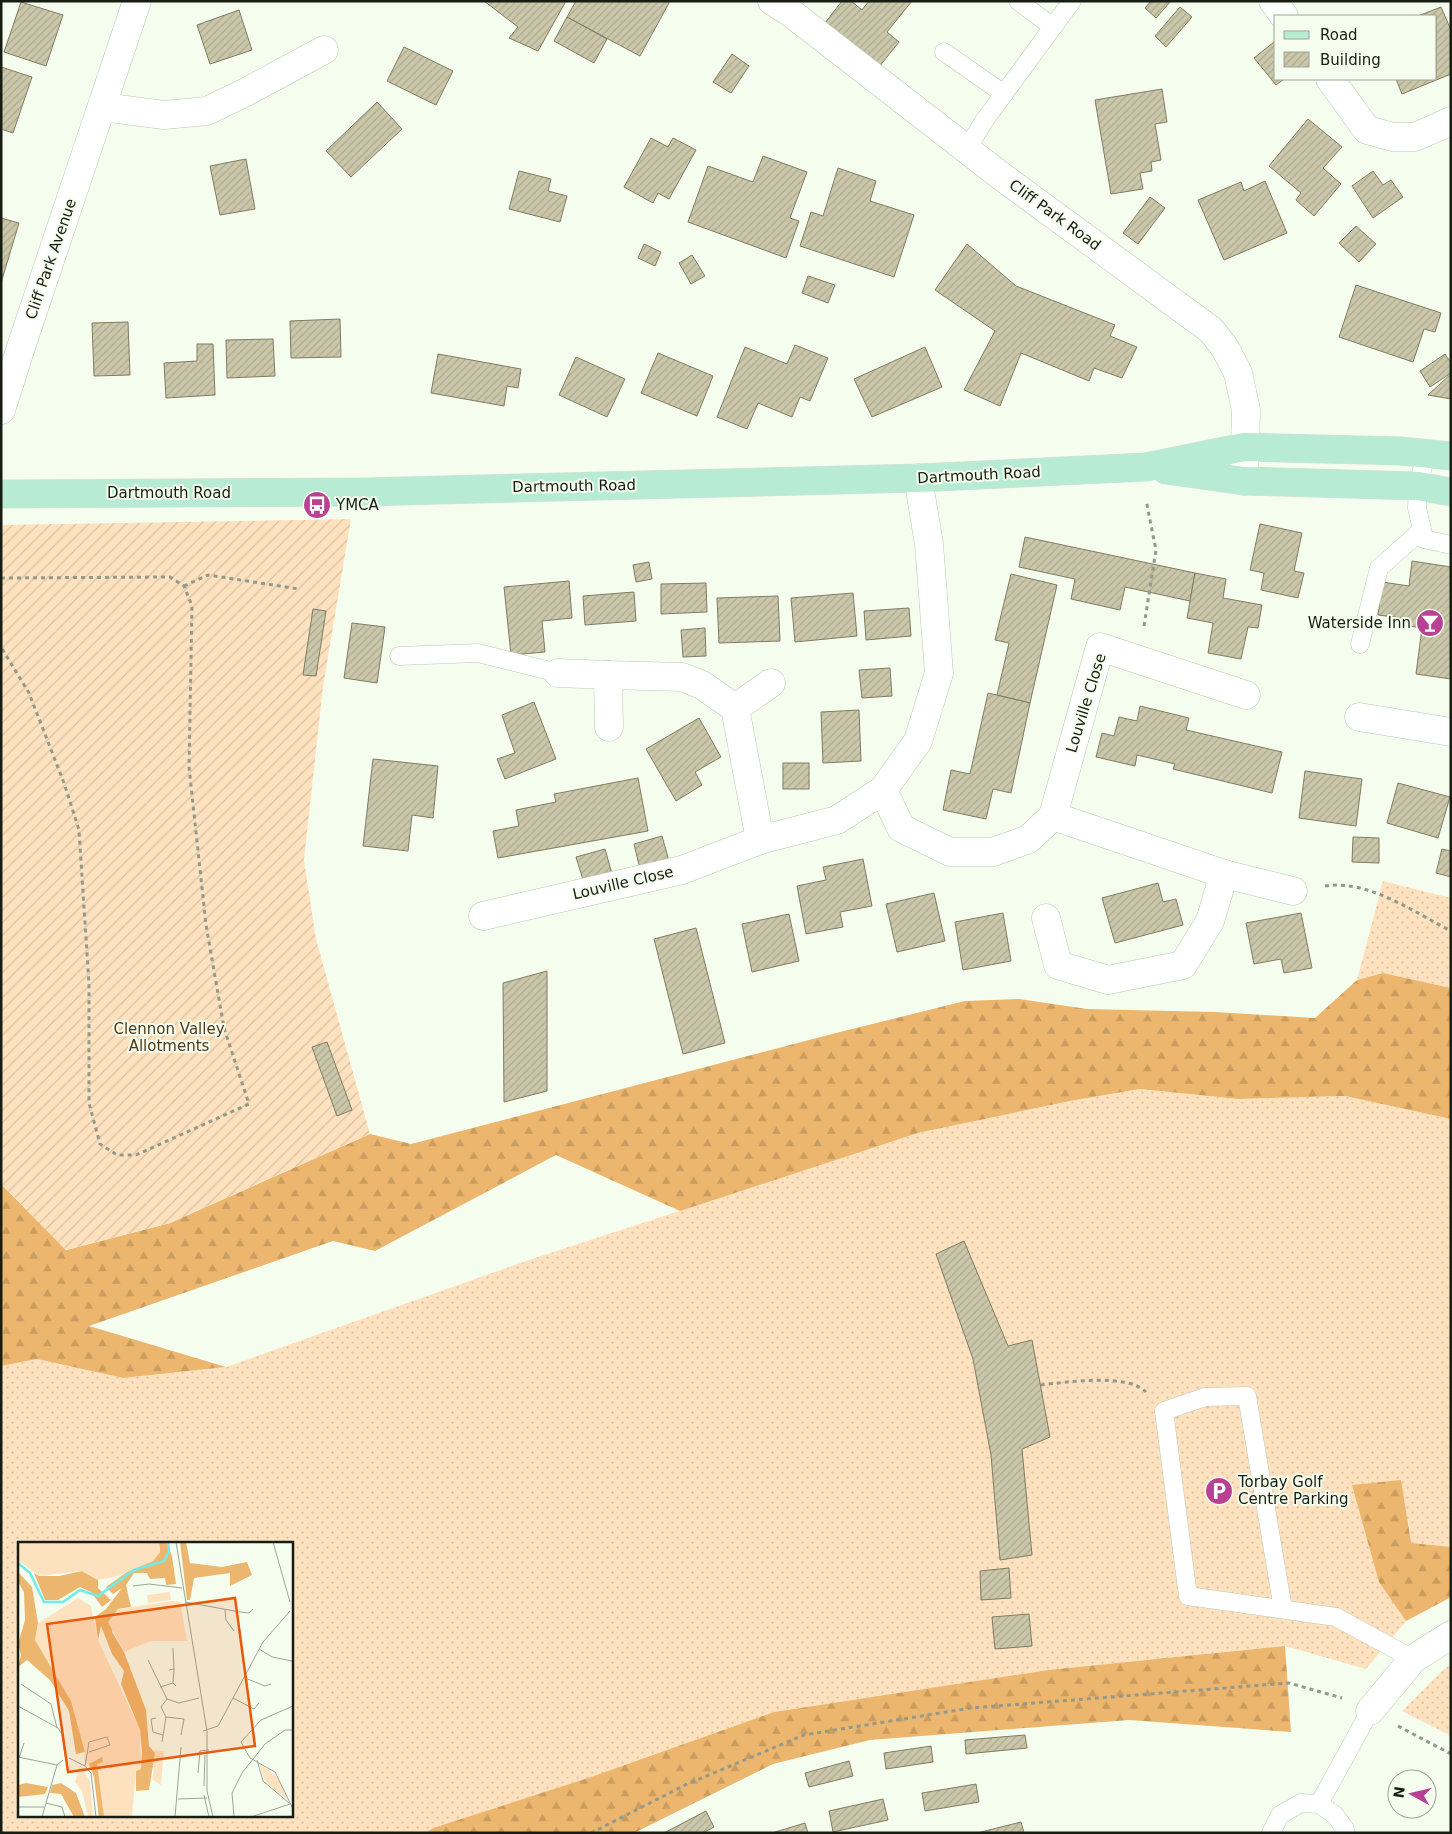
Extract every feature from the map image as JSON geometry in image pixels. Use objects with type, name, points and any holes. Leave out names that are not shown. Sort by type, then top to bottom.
[{"type":"main road","name":"Dartmouth Road","points":[[1,494],[363,492],[918,478],[1143,467],[1244,447],[1401,451],[1438,455]]},
{"type":"main road","name":"Dartmouth Road","points":[[1143,467],[1244,481],[1418,486],[1451,492]]},
{"type":"street","name":"Cliff Park Avenue","points":[[1,410],[137,1]]},
{"type":"street","points":[[1273,1],[1283,15]]},
{"type":"street","name":"Cliff Park Road","points":[[787,5],[967,150],[1211,330],[1225,348],[1238,373],[1246,410],[1244,481]]},
{"type":"street","points":[[102,108],[164,115],[207,111],[324,50]]},
{"type":"street","points":[[1331,80],[1367,130],[1393,137],[1415,137],[1451,121]]},
{"type":"street","name":"Louville Close","points":[[484,916],[682,870],[760,840],[837,820],[883,790],[918,741],[939,673],[929,544],[918,478]]},
{"type":"street","name":"Louville Close","points":[[1053,816],[1100,647],[1246,695]]},
{"type":"street","points":[[558,673],[682,677],[702,685],[736,708],[760,840]]},
{"type":"street","points":[[608,674],[609,728]]},
{"type":"street","points":[[736,708],[771,683]]},
{"type":"street","points":[[1359,716],[1451,732]]},
{"type":"street","points":[[883,790],[901,828],[950,852],[993,852],[1029,839],[1053,816],[1224,874],[1293,891]]},
{"type":"street","points":[[1046,918],[1058,965],[1108,980],[1183,966],[1210,922],[1224,874]]},
{"type":"street","points":[[1370,1711],[1414,1659],[1451,1635]]},
{"type":"lane","points":[[1018,1],[1053,27]]},
{"type":"lane","points":[[967,150],[984,121],[1072,1]]},
{"type":"lane","points":[[944,52],[1004,94]]},
{"type":"lane","points":[[1438,455],[1418,486],[1417,508],[1424,539],[1451,545]]},
{"type":"lane","points":[[1360,644],[1379,568],[1422,530]]},
{"type":"lane","points":[[399,656],[478,653],[558,673]]},
{"type":"lane","points":[[1283,1609],[1247,1396],[1205,1397],[1164,1411],[1188,1596],[1283,1609],[1336,1616],[1414,1659]]},
{"type":"lane","points":[[1319,1804],[1370,1711]]},
{"type":"lane","points":[[1271,1833],[1280,1814],[1301,1803],[1319,1804],[1335,1815],[1345,1829],[1345,1833]]},
{"type":"path","points":[[1138,660],[1156,550],[1143,467]]},
{"type":"path","points":[[184,586],[208,575],[299,589]]},
{"type":"path","points":[[1,578],[170,577],[184,586],[192,606],[189,767],[206,925],[224,1028],[249,1104],[136,1155],[117,1155],[100,1144],[90,1103],[89,984],[79,830],[64,783],[29,693],[1,647]]},
{"type":"path","points":[[1293,891],[1336,884],[1379,893],[1451,931]]},
{"type":"path","points":[[1040,1385],[1094,1379],[1140,1386],[1164,1411]]},
{"type":"path","points":[[592,1833],[685,1785],[804,1735],[971,1708],[1289,1682],[1349,1700],[1451,1754]]},
{"type":"green space","name":"Clennon Valley Allotments","points":[[351,519],[323,687],[304,860],[316,939],[370,1134],[170,1223],[66,1250],[1,1184],[1,525]]},
{"type":"green space","points":[[1383,881],[1451,898],[1451,988],[1383,973],[1357,980]]},
{"type":"green space","points":[[1383,973],[1451,988],[1451,1119],[1345,1096],[1238,1099],[1140,1089],[1070,1101],[918,1133],[680,1211],[556,1155],[375,1251],[333,1241],[89,1326],[226,1367],[123,1378],[37,1359],[1,1366],[1,1184],[66,1250],[170,1223],[370,1134],[411,1144],[965,1001],[1019,999],[1087,1009],[1215,1012],[1315,1018],[1357,980]]},
{"type":"green space","points":[[1140,1089],[1238,1099],[1345,1096],[1451,1119],[1451,1597],[1406,1621],[1366,1669],[1285,1646],[1048,1670],[774,1712],[591,1777],[433,1828],[426,1833],[1,1833],[1,1366],[37,1359],[123,1378],[226,1367],[529,1260],[918,1133],[1070,1101]]},
{"type":"green space","points":[[1401,1480],[1411,1543],[1451,1547],[1451,1597],[1406,1621],[1379,1582],[1352,1485]]},
{"type":"green space","points":[[1285,1646],[1291,1732],[1129,1720],[870,1740],[773,1764],[634,1833],[426,1833],[433,1828],[591,1777],[774,1712],[1048,1670]]},
{"type":"green space","points":[[1451,1665],[1451,1736],[1402,1711],[1445,1668]]},
{"type":"building","points":[[484,1],[566,1],[538,51],[509,38],[518,27]]},
{"type":"building","points":[[576,1],[666,1],[669,3],[640,56],[567,17]]},
{"type":"building","points":[[842,1],[851,1],[862,10],[869,1],[912,1],[887,32],[899,42],[879,67],[825,23]]},
{"type":"building","points":[[1151,1],[1171,1],[1156,18],[1145,8]]},
{"type":"building","points":[[21,2],[63,15],[46,66],[4,52]]},
{"type":"building","points":[[1180,7],[1192,17],[1166,47],[1155,36]]},
{"type":"building","points":[[1441,7],[1451,30],[1451,74],[1437,80],[1437,15],[1421,15]]},
{"type":"building","points":[[239,10],[252,50],[210,64],[197,25]]},
{"type":"building","points":[[567,17],[607,39],[594,63],[554,41]]},
{"type":"building","points":[[1274,42],[1274,80],[1283,80],[1276,85],[1254,58]]},
{"type":"building","points":[[404,47],[453,71],[436,105],[387,81]]},
{"type":"building","points":[[732,54],[749,66],[731,93],[713,82]]},
{"type":"building","points":[[1,67],[32,77],[13,133],[1,129]]},
{"type":"building","points":[[1396,80],[1436,80],[1402,94]]},
{"type":"building","points":[[1162,89],[1167,122],[1155,124],[1161,160],[1151,162],[1152,171],[1140,173],[1143,189],[1111,194],[1095,100]]},
{"type":"building","points":[[377,102],[402,129],[351,177],[326,151]]},
{"type":"building","points":[[1308,119],[1342,147],[1323,168],[1341,184],[1314,216],[1296,200],[1301,193],[1269,166]]},
{"type":"building","points":[[651,138],[668,147],[673,138],[696,150],[669,199],[658,193],[653,203],[624,187]]},
{"type":"building","points":[[763,156],[807,172],[790,218],[799,221],[786,258],[688,222],[708,166],[753,182]]},
{"type":"building","points":[[246,159],[255,209],[220,215],[210,166]]},
{"type":"building","points":[[838,168],[876,181],[870,201],[914,215],[894,277],[800,246],[811,212],[823,216]]},
{"type":"building","points":[[519,171],[551,179],[548,191],[567,196],[560,222],[509,209]]},
{"type":"building","points":[[1373,171],[1383,185],[1391,180],[1403,197],[1373,218],[1352,186]]},
{"type":"building","points":[[1265,181],[1287,233],[1224,260],[1198,200],[1241,182],[1244,191]]},
{"type":"building","points":[[1150,197],[1165,208],[1138,244],[1123,233]]},
{"type":"building","points":[[1,218],[19,223],[1,283]]},
{"type":"building","points":[[1356,226],[1376,244],[1359,262],[1339,243]]},
{"type":"building","points":[[644,244],[661,252],[655,266],[638,258]]},
{"type":"building","points":[[967,244],[1016,286],[1115,325],[1110,336],[1137,347],[1122,378],[1094,368],[1089,381],[1021,353],[1000,406],[964,390],[995,331],[935,290]]},
{"type":"building","points":[[692,255],[705,276],[691,284],[679,263]]},
{"type":"building","points":[[808,276],[835,285],[828,303],[802,293]]},
{"type":"building","points":[[1356,285],[1441,313],[1435,332],[1424,329],[1413,362],[1339,337]]},
{"type":"building","points":[[340,319],[341,357],[291,358],[290,321]]},
{"type":"building","points":[[128,322],[130,375],[94,376],[92,323]]},
{"type":"building","points":[[273,339],[275,376],[227,378],[226,340]]},
{"type":"building","points":[[197,344],[213,344],[215,395],[166,398],[164,363],[197,361]]},
{"type":"building","points":[[795,345],[828,358],[810,401],[800,397],[792,417],[758,403],[747,429],[717,417],[745,347],[787,364]]},
{"type":"building","points":[[925,347],[942,387],[872,417],[854,379]]},
{"type":"building","points":[[658,353],[713,376],[697,416],[641,393]]},
{"type":"building","points":[[438,354],[521,369],[518,388],[507,386],[504,406],[431,393]]},
{"type":"building","points":[[1445,354],[1451,363],[1451,373],[1430,387],[1420,371]]},
{"type":"building","points":[[576,357],[625,379],[607,417],[559,395]]},
{"type":"building","points":[[1451,374],[1451,399],[1428,395]]},
{"type":"building","points":[[1260,524],[1302,533],[1294,571],[1304,573],[1298,598],[1261,590],[1264,573],[1250,570]]},
{"type":"building","points":[[1025,537],[1195,573],[1190,601],[1125,587],[1120,610],[1071,599],[1075,579],[1019,567]]},
{"type":"building","name":"Waterside Inn","points":[[1412,561],[1451,567],[1451,679],[1416,674],[1422,628],[1409,626],[1410,619],[1378,615],[1382,582],[1409,586]]},
{"type":"building","points":[[649,562],[652,579],[636,582],[633,565]]},
{"type":"building","points":[[1195,573],[1226,579],[1223,598],[1262,605],[1258,628],[1248,627],[1241,659],[1208,653],[1213,623],[1187,618]]},
{"type":"building","points":[[1011,574],[1057,585],[1030,703],[997,695],[1009,643],[995,640]]},
{"type":"building","points":[[569,581],[572,618],[542,621],[545,652],[511,655],[504,587]]},
{"type":"building","points":[[706,583],[707,612],[661,614],[661,584]]},
{"type":"building","points":[[634,592],[636,621],[585,625],[583,596]]},
{"type":"building","points":[[853,593],[857,636],[795,642],[791,598]]},
{"type":"building","points":[[778,596],[780,641],[719,643],[717,598]]},
{"type":"building","points":[[909,608],[911,636],[866,640],[864,611]]},
{"type":"building","points":[[313,609],[326,611],[316,676],[303,675]]},
{"type":"building","points":[[352,623],[385,627],[377,683],[344,678]]},
{"type":"building","points":[[705,628],[706,656],[683,657],[681,630]]},
{"type":"building","points":[[890,668],[892,696],[862,698],[859,670]]},
{"type":"building","points":[[988,693],[1030,703],[1011,793],[993,789],[986,819],[943,810],[951,770],[970,774]]},
{"type":"building","points":[[534,702],[556,759],[505,779],[497,759],[515,753],[502,715]]},
{"type":"building","points":[[1140,706],[1189,718],[1186,730],[1282,752],[1272,793],[1173,769],[1175,764],[1137,755],[1135,766],[1096,757],[1102,733],[1114,736],[1119,717],[1137,721]]},
{"type":"building","points":[[859,710],[861,761],[823,763],[821,712]]},
{"type":"building","points":[[699,718],[721,757],[695,772],[702,785],[676,801],[646,749]]},
{"type":"building","points":[[373,759],[438,766],[433,818],[412,815],[408,851],[363,846]]},
{"type":"building","points":[[783,763],[809,763],[809,789],[783,789]]},
{"type":"building","points":[[1305,771],[1362,779],[1356,826],[1299,818]]},
{"type":"building","points":[[638,778],[648,831],[498,858],[493,831],[519,826],[516,810],[556,802],[554,794]]},
{"type":"building","points":[[1398,783],[1450,797],[1438,838],[1387,823]]},
{"type":"building","points":[[662,836],[669,861],[640,869],[634,844]]},
{"type":"building","points":[[1353,837],[1379,838],[1379,863],[1352,862]]},
{"type":"building","points":[[605,849],[612,874],[584,883],[576,857]]},
{"type":"building","points":[[1442,849],[1451,851],[1451,877],[1436,873]]},
{"type":"building","points":[[863,859],[872,906],[840,912],[843,927],[806,934],[797,886],[826,880],[823,867]]},
{"type":"building","points":[[1158,883],[1163,902],[1176,899],[1183,925],[1115,943],[1102,898]]},
{"type":"building","points":[[934,893],[945,941],[897,952],[886,904]]},
{"type":"building","points":[[1003,913],[1011,961],[963,970],[955,922]]},
{"type":"building","points":[[1301,913],[1312,968],[1284,973],[1281,959],[1254,964],[1246,923]]},
{"type":"building","points":[[789,914],[799,961],[752,972],[742,924]]},
{"type":"building","points":[[696,928],[725,1043],[683,1054],[654,939]]},
{"type":"building","points":[[547,971],[547,1091],[504,1102],[503,983]]},
{"type":"building","points":[[327,1042],[352,1110],[337,1116],[312,1047]]},
{"type":"building","points":[[964,1241],[1008,1346],[1032,1340],[1050,1437],[1022,1449],[1032,1555],[1000,1560],[991,1455],[973,1359],[936,1254]]},
{"type":"building","points":[[1009,1568],[1011,1598],[981,1600],[980,1571]]},
{"type":"building","points":[[1029,1614],[1032,1646],[995,1649],[992,1617]]},
{"type":"building","points":[[1025,1735],[1027,1748],[966,1754],[965,1740]]},
{"type":"building","points":[[931,1746],[933,1762],[886,1769],[884,1753]]},
{"type":"building","points":[[849,1761],[853,1776],[809,1787],[805,1773]]},
{"type":"building","points":[[976,1784],[979,1802],[925,1811],[922,1793]]},
{"type":"building","points":[[883,1799],[888,1820],[833,1832],[829,1811]]},
{"type":"building","points":[[706,1811],[714,1827],[703,1833],[664,1833]]},
{"type":"building","points":[[1021,1822],[1024,1833],[977,1833]]},
{"type":"building","points":[[805,1823],[808,1833],[772,1833]]},
{"type":"place","name":"YMCA","points":[[317,505]]},
{"type":"place","name":"Waterside Inn","points":[[1430,623]]},
{"type":"place","name":"Torbay Golf Centre Parking","points":[[1219,1491]]}]
